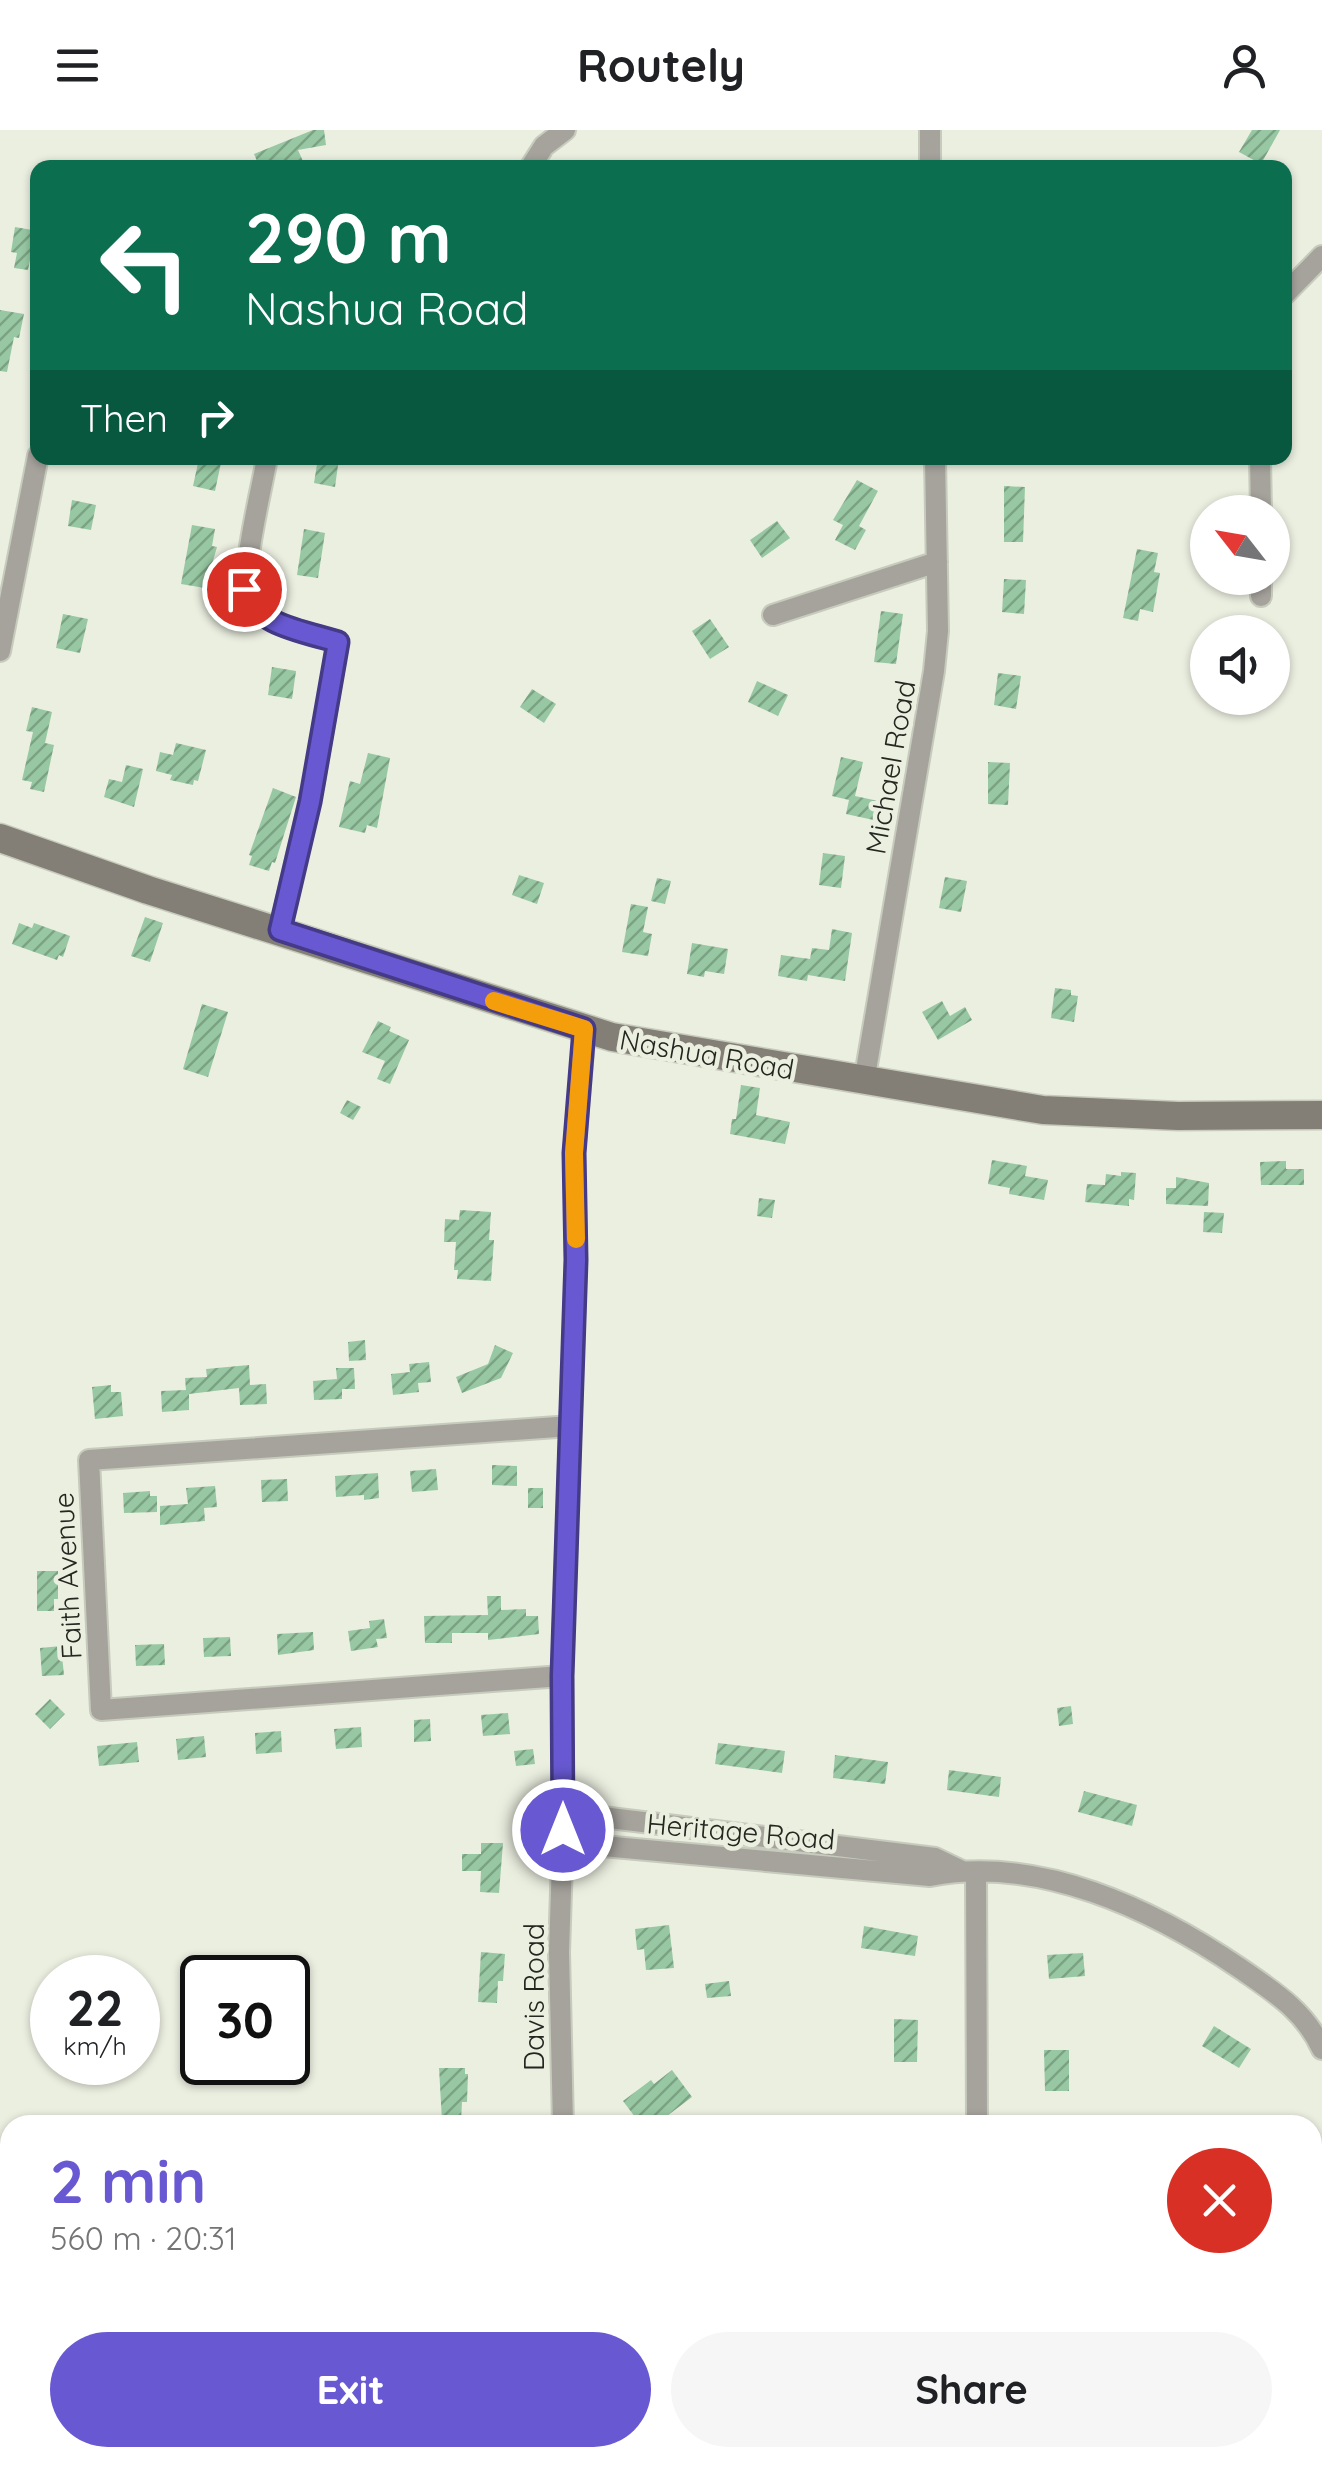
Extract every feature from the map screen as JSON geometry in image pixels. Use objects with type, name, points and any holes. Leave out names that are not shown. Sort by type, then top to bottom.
[{"type":"main road","name":"Nashua Road","points":[[0,838],[148,890],[584,1029],[630,1040],[1042,1110],[1178,1116],[1322,1116]]},
{"type":"street","points":[[535,160],[544,146],[565,130]]},
{"type":"street","points":[[930,130],[930,160]]},
{"type":"street","points":[[1292,287],[1322,256]]},
{"type":"street","points":[[0,652],[36,465]]},
{"type":"street","points":[[267,465],[245,594],[256,608],[276,622],[338,642],[310,802],[280,930]]},
{"type":"street","name":"Michael Road","points":[[864,1082],[933,684],[938,631],[935,465]]},
{"type":"street","points":[[1260,465],[1261,495]]},
{"type":"street","points":[[773,615],[937,562]]},
{"type":"street","name":"Davis Road","points":[[562,2115],[562,1676],[576,1260],[574,1153],[584,1029]]},
{"type":"street","name":"Faith Avenue","points":[[562,1676],[100,1710],[88,1460],[571,1426]]},
{"type":"street","name":"Heritage Road","points":[[563,1830],[602,1818],[935,1858],[968,1871],[1078,1888],[1159,1919],[1193,1937],[1288,2002],[1308,2024],[1322,2049]]},
{"type":"street","points":[[968,1871],[977,2115]]},
{"type":"building","points":[[313,130],[324,130],[326,145],[298,150],[302,160],[257,160],[254,154]]},
{"type":"building","points":[[1252,130],[1280,130],[1263,160],[1239,152]]},
{"type":"building","points":[[15,227],[30,230],[28,270],[14,268],[17,253],[11,252]]},
{"type":"building","points":[[0,310],[24,314],[19,338],[14,337],[7,372],[0,371]]},
{"type":"building","points":[[198,465],[221,465],[215,491],[193,486]]},
{"type":"building","points":[[317,465],[338,465],[335,487],[314,483]]},
{"type":"building","points":[[857,480],[878,491],[859,526],[866,530],[855,550],[835,540],[843,525],[833,520]]},
{"type":"building","points":[[1004,486],[1025,487],[1023,542],[1004,542]]},
{"type":"building","points":[[72,500],[96,505],[91,530],[68,526]]},
{"type":"building","points":[[777,521],[790,538],[762,558],[750,540]]},
{"type":"building","points":[[192,525],[215,529],[212,546],[217,547],[205,588],[181,584]]},
{"type":"building","points":[[304,529],[325,533],[318,578],[297,575]]},
{"type":"building","points":[[1137,549],[1158,553],[1154,572],[1160,573],[1153,612],[1140,609],[1138,621],[1123,618]]},
{"type":"building","points":[[1004,579],[1026,580],[1024,614],[1002,612]]},
{"type":"building","points":[[881,611],[903,614],[896,664],[874,662]]},
{"type":"building","points":[[63,614],[88,619],[80,653],[56,648]]},
{"type":"building","points":[[710,619],[729,647],[710,659],[692,631]]},
{"type":"building","points":[[272,667],[296,671],[292,699],[268,695]]},
{"type":"building","points":[[998,673],[1021,676],[1016,709],[994,705]]},
{"type":"building","points":[[757,681],[788,695],[778,716],[748,702]]},
{"type":"building","points":[[532,689],[556,704],[544,723],[520,707]]},
{"type":"building","points":[[32,707],[52,712],[45,743],[54,745],[44,792],[30,789],[32,782],[22,780],[33,732],[26,731]]},
{"type":"building","points":[[176,743],[206,750],[198,781],[194,780],[193,785],[170,780],[172,775],[156,771],[160,752],[173,755]]},
{"type":"building","points":[[368,753],[390,758],[377,828],[367,825],[365,833],[339,827],[350,781],[360,784]]},
{"type":"building","points":[[841,757],[863,762],[855,796],[883,802],[878,821],[846,814],[849,800],[832,796]]},
{"type":"building","points":[[988,762],[1010,763],[1008,805],[988,804]]},
{"type":"building","points":[[126,765],[143,769],[134,807],[104,797],[109,779],[122,782]]},
{"type":"building","points":[[273,788],[296,797],[269,871],[249,865],[249,855]]},
{"type":"building","points":[[823,853],[845,856],[841,888],[819,885]]},
{"type":"building","points":[[519,875],[544,883],[537,904],[512,895]]},
{"type":"building","points":[[945,877],[967,881],[961,912],[939,908]]},
{"type":"building","points":[[657,878],[671,881],[665,904],[651,901]]},
{"type":"building","points":[[631,904],[648,907],[643,932],[652,934],[648,956],[622,952]]},
{"type":"building","points":[[145,917],[163,923],[150,962],[131,956]]},
{"type":"building","points":[[19,923],[32,928],[34,923],[70,936],[63,957],[59,955],[57,960],[12,944]]},
{"type":"building","points":[[832,929],[852,933],[845,981],[808,975],[807,981],[778,976],[781,955],[810,959],[812,948],[829,950]]},
{"type":"building","points":[[692,943],[728,949],[724,974],[687,974]]},
{"type":"building","points":[[1055,988],[1071,990],[1071,995],[1078,996],[1074,1022],[1051,1018]]},
{"type":"building","points":[[942,1001],[950,1016],[965,1007],[972,1020],[938,1040],[922,1012]]},
{"type":"building","points":[[202,1004],[228,1012],[208,1077],[183,1069]]},
{"type":"building","points":[[378,1021],[409,1040],[390,1084],[377,1079],[385,1061],[362,1052]]},
{"type":"building","points":[[741,1085],[760,1088],[756,1115],[790,1122],[785,1144],[730,1134]]},
{"type":"building","points":[[347,1100],[361,1107],[353,1120],[340,1113]]},
{"type":"building","points":[[992,1160],[1027,1166],[1025,1176],[1048,1180],[1044,1200],[1009,1194],[1010,1188],[988,1184]]},
{"type":"building","points":[[1286,1161],[1286,1169],[1304,1169],[1304,1185],[1261,1185],[1260,1162]]},
{"type":"building","points":[[1121,1172],[1136,1173],[1134,1200],[1129,1199],[1129,1206],[1085,1202],[1087,1184],[1105,1185],[1106,1174],[1121,1176]]},
{"type":"building","points":[[1176,1177],[1209,1183],[1208,1206],[1166,1204],[1166,1188],[1176,1188]]},
{"type":"building","points":[[759,1198],[775,1200],[772,1218],[757,1216]]},
{"type":"building","points":[[460,1210],[491,1212],[491,1281],[457,1279],[456,1242],[444,1242],[445,1219],[459,1220]]},
{"type":"building","points":[[1204,1212],[1224,1213],[1222,1233],[1203,1232]]},
{"type":"building","points":[[365,1340],[366,1360],[349,1361],[348,1342]]},
{"type":"building","points":[[495,1345],[513,1353],[501,1378],[462,1393],[456,1377],[488,1364]]},
{"type":"building","points":[[429,1362],[431,1382],[418,1383],[419,1392],[393,1395],[391,1374],[410,1372],[409,1364]]},
{"type":"building","points":[[249,1365],[250,1385],[266,1384],[267,1404],[240,1405],[239,1388],[189,1394],[189,1410],[162,1412],[161,1391],[186,1390],[185,1378],[207,1377],[206,1369]]},
{"type":"building","points":[[336,1368],[354,1368],[355,1389],[342,1389],[342,1399],[314,1400],[313,1381],[337,1379]]},
{"type":"building","points":[[111,1385],[111,1392],[121,1392],[123,1416],[95,1419],[92,1387]]},
{"type":"building","points":[[492,1465],[517,1466],[517,1486],[492,1485]]},
{"type":"building","points":[[436,1469],[438,1490],[412,1492],[410,1471]]},
{"type":"building","points":[[378,1473],[379,1498],[336,1497],[335,1476]]},
{"type":"building","points":[[287,1479],[288,1501],[262,1502],[261,1480]]},
{"type":"building","points":[[215,1486],[217,1507],[204,1508],[205,1521],[160,1525],[160,1506],[188,1504],[186,1488]]},
{"type":"building","points":[[528,1488],[543,1488],[543,1508],[528,1508]]},
{"type":"building","points":[[150,1491],[150,1496],[157,1496],[157,1512],[124,1513],[123,1493]]},
{"type":"building","points":[[37,1571],[58,1571],[54,1611],[37,1611]]},
{"type":"building","points":[[487,1596],[501,1596],[501,1610],[526,1609],[526,1616],[538,1616],[539,1634],[488,1640],[488,1633],[452,1633],[452,1643],[425,1643],[424,1616],[488,1615]]},
{"type":"building","points":[[384,1619],[387,1638],[376,1639],[378,1647],[351,1651],[348,1631],[370,1628],[369,1621]]},
{"type":"building","points":[[313,1632],[314,1650],[278,1655],[277,1634]]},
{"type":"building","points":[[230,1637],[231,1656],[204,1657],[203,1638]]},
{"type":"building","points":[[164,1644],[165,1665],[136,1666],[135,1645]]},
{"type":"building","points":[[61,1646],[64,1675],[42,1676],[40,1648]]},
{"type":"building","points":[[50,1699],[65,1714],[50,1729],[35,1714]]},
{"type":"building","points":[[1071,1706],[1073,1724],[1059,1726],[1057,1708]]},
{"type":"building","points":[[508,1713],[510,1734],[483,1736],[481,1715]]},
{"type":"building","points":[[430,1719],[431,1741],[414,1742],[414,1720]]},
{"type":"building","points":[[361,1727],[362,1747],[336,1749],[334,1729]]},
{"type":"building","points":[[281,1731],[282,1752],[256,1754],[255,1733]]},
{"type":"building","points":[[204,1736],[206,1757],[178,1760],[176,1739]]},
{"type":"building","points":[[137,1742],[139,1762],[99,1766],[97,1746]]},
{"type":"building","points":[[718,1743],[785,1751],[782,1773],[715,1764]]},
{"type":"building","points":[[533,1749],[535,1764],[516,1766],[514,1751]]},
{"type":"building","points":[[835,1755],[888,1762],[885,1784],[833,1778]]},
{"type":"building","points":[[949,1770],[1001,1777],[999,1797],[947,1790]]},
{"type":"building","points":[[1084,1791],[1137,1805],[1132,1826],[1078,1812]]},
{"type":"building","points":[[481,1843],[503,1843],[499,1893],[480,1892],[481,1871],[462,1871],[462,1854],[481,1854]]},
{"type":"building","points":[[669,1925],[674,1968],[646,1970],[644,1949],[637,1950],[635,1929]]},
{"type":"building","points":[[864,1926],[918,1936],[915,1956],[861,1948]]},
{"type":"building","points":[[481,1952],[505,1954],[497,2003],[478,2002]]},
{"type":"building","points":[[1083,1953],[1085,1976],[1049,1979],[1047,1955]]},
{"type":"building","points":[[729,1981],[731,1996],[707,1998],[705,1984]]},
{"type":"building","points":[[894,2019],[918,2020],[917,2062],[894,2062]]},
{"type":"building","points":[[1214,2026],[1251,2049],[1239,2068],[1202,2046]]},
{"type":"building","points":[[1044,2050],[1069,2050],[1069,2091],[1045,2091]]},
{"type":"building","points":[[439,2068],[465,2068],[467,2102],[462,2102],[461,2115],[442,2115]]},
{"type":"building","points":[[672,2070],[692,2097],[668,2115],[634,2115],[623,2101],[651,2080],[654,2084]]},
{"type":"slow traffic","points":[[494,1001],[584,1029],[574,1153],[576,1239]]},
{"type":"route","points":[[244,589],[250,604],[262,614],[338,642],[310,802],[280,930],[584,1029],[574,1153],[576,1260],[562,1676],[563,1830]]}]
